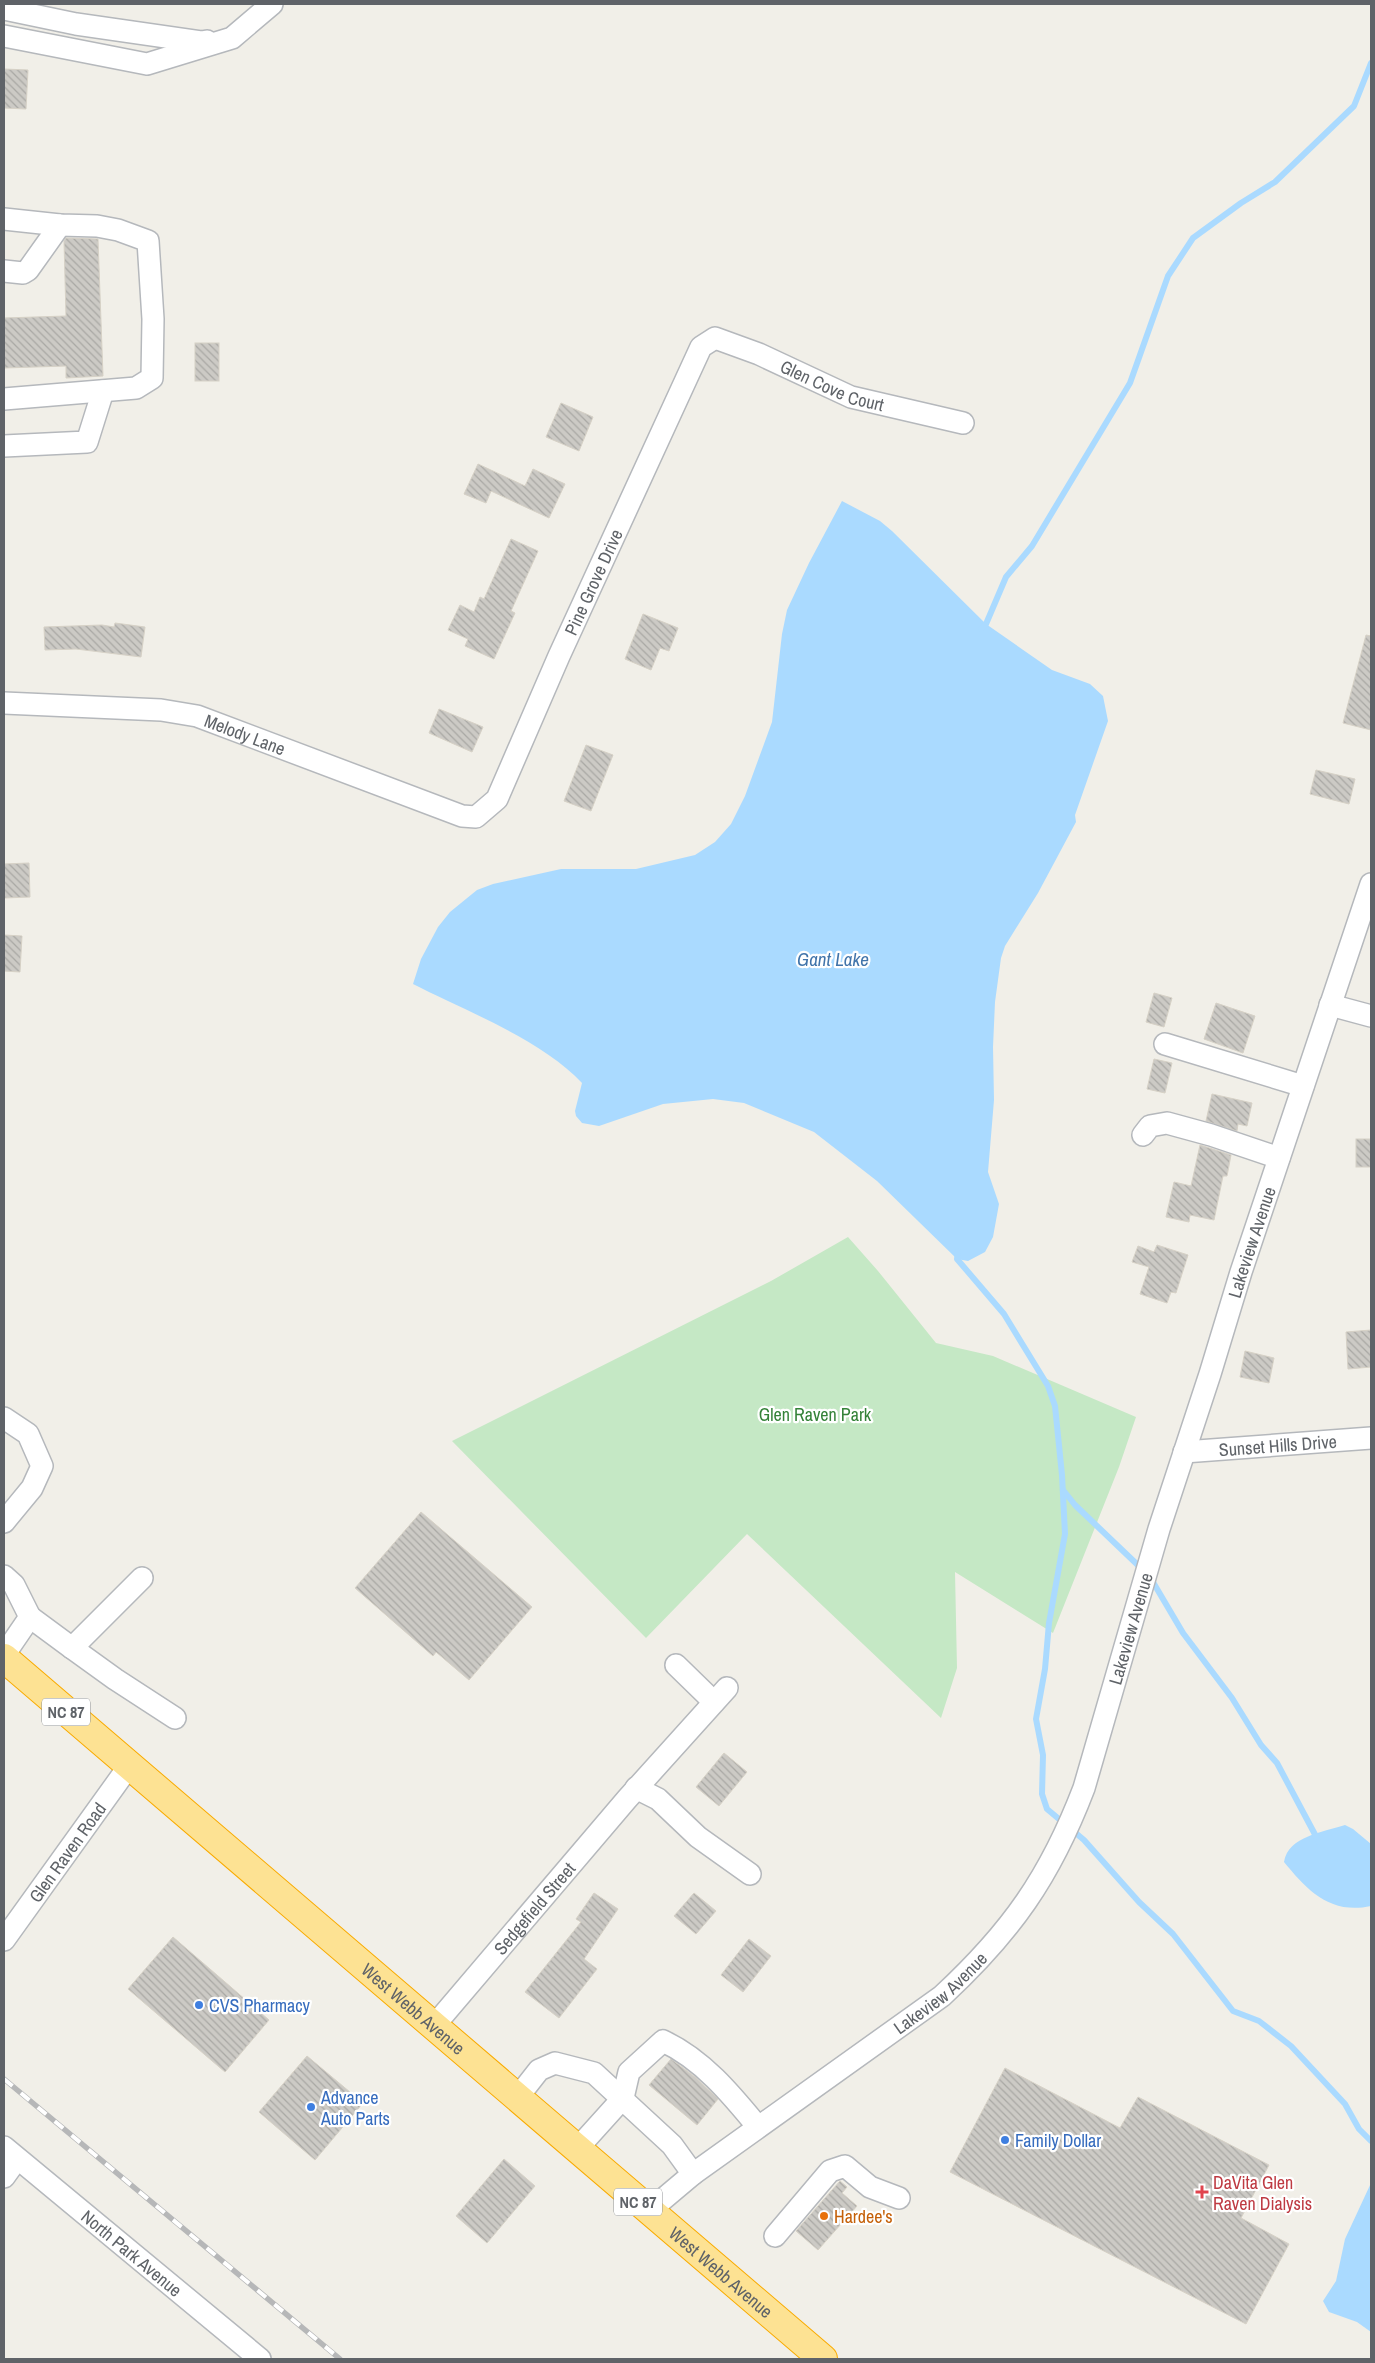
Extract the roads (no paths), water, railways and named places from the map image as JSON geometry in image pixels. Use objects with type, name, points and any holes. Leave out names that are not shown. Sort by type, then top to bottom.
[{"type":"highway","name":"West Webb Avenue","points":[[4,1656],[433,2027],[823,2359]]},
{"type":"street","points":[[4,36],[148,64],[232,38],[272,4]]},
{"type":"street","points":[[4,10],[76,24],[201,42],[232,38]]},
{"type":"street","points":[[4,219],[60,225],[97,226],[118,230],[148,241],[153,319],[152,378],[136,388],[4,399]]},
{"type":"street","points":[[4,271],[23,273],[28,270],[60,225]]},
{"type":"street","name":"Glen Cove Court","points":[[707,344],[715,338],[750,351],[851,397],[963,423]]},
{"type":"street","name":"Pine Grove Drive","points":[[476,817],[497,799],[663,428],[701,347],[707,344]]},
{"type":"street","points":[[4,446],[88,442],[103,391]]},
{"type":"street","name":"Melody Lane","points":[[4,702],[161,710],[197,716],[462,816],[476,817]]},
{"type":"street","name":"Lakeview Avenue","points":[[648,2211],[693,2174],[942,1996],[978,1963],[1004,1932],[1046,1873],[1071,1822],[1084,1788],[1158,1528],[1371,884]]},
{"type":"street","points":[[1330,1005],[1371,1016]]},
{"type":"street","points":[[1165,1044],[1303,1086]]},
{"type":"street","points":[[1143,1135],[1150,1126],[1167,1123],[1211,1135],[1279,1158]]},
{"type":"street","points":[[4,1418],[28,1434],[42,1466],[32,1488],[4,1522]]},
{"type":"street","name":"Sunset Hills Drive","points":[[1184,1452],[1371,1438]]},
{"type":"street","points":[[4,1576],[14,1585],[30,1617],[116,1679],[175,1718]]},
{"type":"street","points":[[72,1648],[142,1578]]},
{"type":"street","points":[[4,1656],[30,1617]]},
{"type":"street","name":"Sedgefield Street","points":[[433,2027],[636,1788],[720,1695],[676,1665]]},
{"type":"street","name":"Glen Raven Road","points":[[4,1940],[129,1766]]},
{"type":"street","points":[[636,1788],[658,1799],[698,1837],[750,1874]]},
{"type":"street","points":[[576,2149],[623,2098],[629,2072],[663,2041],[682,2050],[731,2094],[758,2128]]},
{"type":"street","points":[[517,2098],[539,2070],[555,2063],[594,2073],[672,2144],[693,2174]]},
{"type":"street","points":[[4,2177],[11,2153]]},
{"type":"street","name":"North Park Avenue","points":[[11,2153],[260,2359]]},
{"type":"street","points":[[775,2236],[830,2171],[845,2166],[870,2187],[899,2198]]},
{"type":"water","name":"Gant Lake","points":[[842,501],[880,521],[892,531],[986,624],[1052,670],[1090,684],[1103,696],[1108,721],[1075,815],[1076,822],[1038,893],[1005,946],[1001,958],[995,1002],[993,1047],[994,1100],[988,1172],[999,1204],[993,1237],[985,1252],[968,1261],[957,1259],[877,1181],[814,1132],[744,1103],[713,1099],[663,1104],[599,1126],[582,1123],[576,1116],[575,1111],[582,1083],[565,1068],[546,1053],[502,1027],[413,984],[421,959],[438,927],[450,912],[477,890],[493,884],[561,869],[636,869],[695,855],[715,842],[731,824],[745,796],[772,722],[782,634],[787,610],[809,563]]},
{"type":"water","points":[[1345,1825],[1371,1844],[1371,1906],[1343,1907],[1321,1898],[1311,1891],[1284,1862],[1292,1846],[1308,1836]]},
{"type":"water","points":[[1371,2183],[1371,2332],[1357,2322],[1329,2312],[1323,2301],[1336,2281],[1345,2239]]},
{"type":"waterway","points":[[981,629],[986,624],[1006,577],[1032,546],[1130,383],[1168,276],[1193,238],[1241,203],[1275,182],[1354,106],[1371,63]]},
{"type":"waterway","points":[[958,1251],[957,1259],[1004,1314],[1048,1386],[1055,1406],[1062,1475],[1065,1534],[1049,1623],[1045,1669],[1036,1719],[1043,1755],[1042,1794],[1047,1809],[1084,1840],[1139,1902],[1173,1934],[1233,2011],[1259,2021],[1291,2046],[1345,2104],[1359,2129],[1371,2141]]},
{"type":"waterway","points":[[1063,1490],[1075,1505],[1143,1570]]},
{"type":"waterway","points":[[1150,1577],[1183,1633],[1232,1698],[1261,1745],[1277,1763],[1319,1842]]},
{"type":"railway","points":[[4,2079],[340,2359]]},
{"type":"place","name":"CVS Pharmacy","points":[[199,2005]]},
{"type":"place","name":"Advance Auto Parts","points":[[311,2107]]},
{"type":"place","name":"Family Dollar","points":[[1005,2140]]},
{"type":"place","name":"DaVita Glen Raven Dialysis","points":[[1202,2192]]},
{"type":"place","name":"Hardee's","points":[[824,2216]]},
{"type":"park label","name":"Glen Raven Park","points":[[815,1414]]}]
